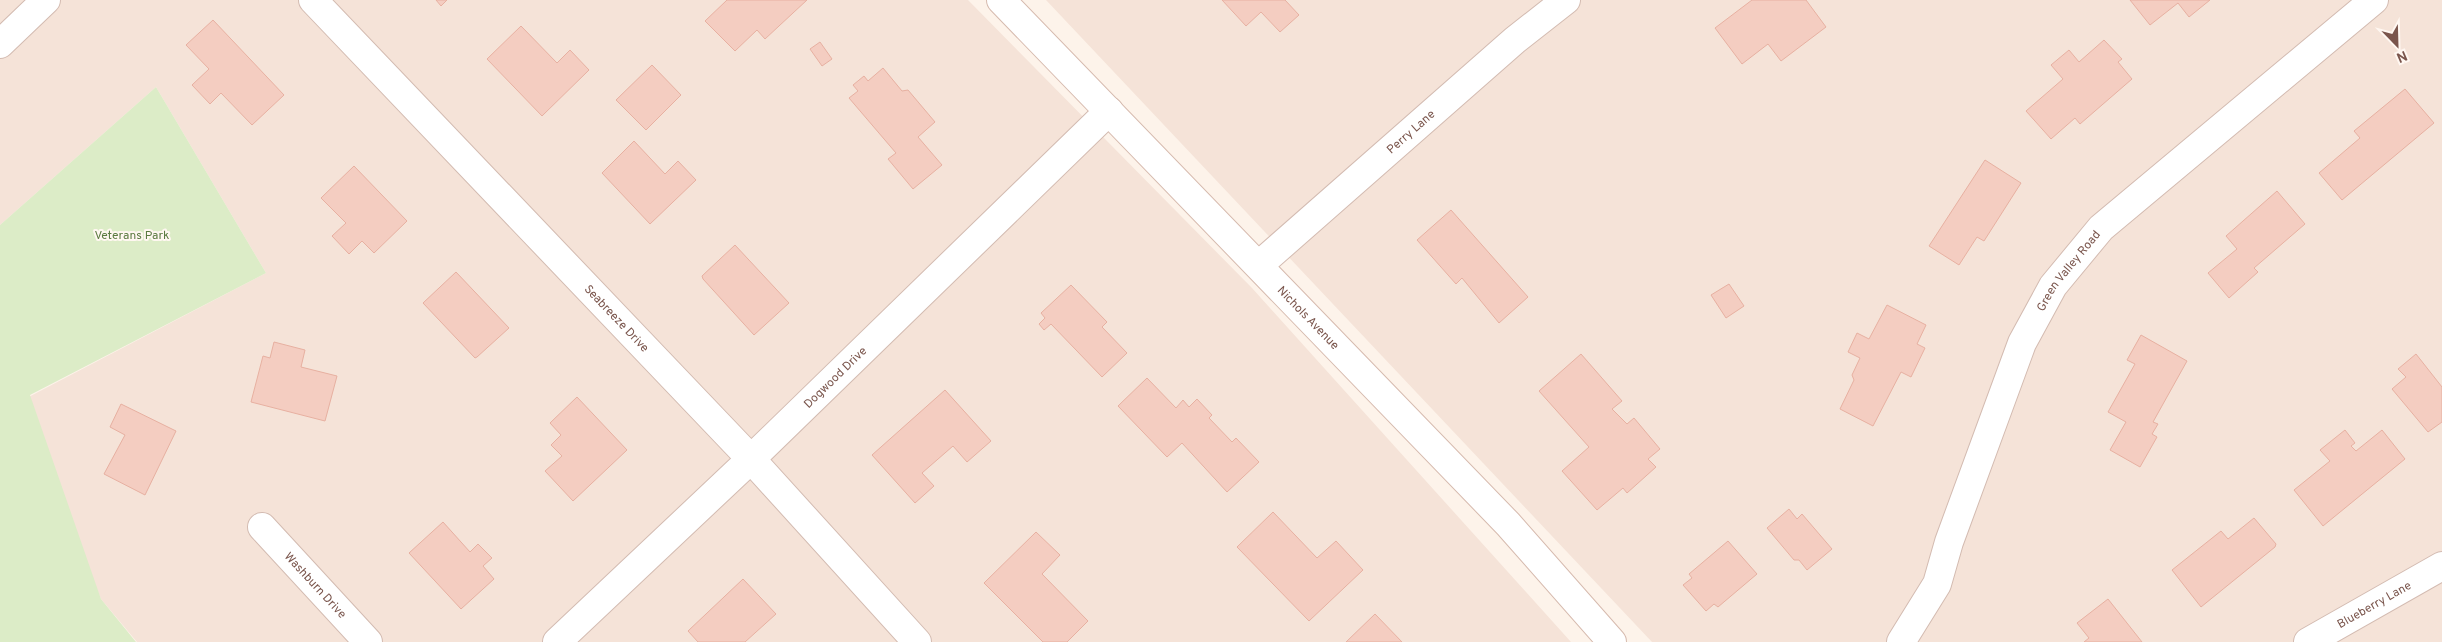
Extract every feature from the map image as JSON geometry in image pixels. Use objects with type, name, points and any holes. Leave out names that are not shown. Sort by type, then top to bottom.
[{"type":"street","points":[[0,44],[46,0]]},
{"type":"street","name":"Seabreeze Drive","points":[[312,0],[751,459],[917,642]]},
{"type":"street","name":"Nichols Avenue","points":[[1001,0],[1508,524],[1612,642]]},
{"type":"street","name":"Perry Lane","points":[[1259,265],[1515,40],[1566,0]]},
{"type":"street","name":"Green Valley Road","points":[[1901,642],[1937,584],[1949,542],[2022,342],[2053,286],[2101,228],[2374,0]]},
{"type":"street","name":"Dogwood Drive","points":[[557,642],[751,459],[1109,111]]},
{"type":"street","name":"Washburn Drive","points":[[262,527],[368,642]]},
{"type":"street","name":"Blueberry Lane","points":[[2308,642],[2442,566]]},
{"type":"shaded area","points":[[0,0],[968,0],[1252,288],[1571,642],[137,642],[101,599],[21,401],[266,273],[156,87],[0,225]]},
{"type":"shaded area","points":[[1046,0],[2442,0],[2442,642],[1652,642]]},
{"type":"green space","name":"Veterans Park","points":[[156,87],[266,273],[30,395],[101,599],[136,642],[0,642],[0,225]]},
{"type":"building","points":[[436,0],[447,0],[441,6]]},
{"type":"building","points":[[727,0],[807,0],[765,39],[757,30],[735,51],[705,21]]},
{"type":"building","points":[[1222,0],[1285,0],[1299,15],[1280,32],[1261,12],[1246,26]]},
{"type":"building","points":[[1752,0],[1806,0],[1826,27],[1781,61],[1768,44],[1742,64],[1715,28]]},
{"type":"building","points":[[2130,0],[2210,0],[2189,17],[2178,3],[2150,25]]},
{"type":"building","points":[[213,20],[284,95],[252,125],[221,93],[210,104],[192,85],[209,69],[186,45]]},
{"type":"building","points":[[521,26],[557,63],[570,50],[589,70],[542,116],[487,59]]},
{"type":"building","points":[[2104,40],[2122,59],[2118,62],[2132,79],[2080,124],[2075,118],[2051,139],[2026,111],[2063,79],[2051,65],[2069,50],[2079,62]]},
{"type":"building","points":[[820,42],[832,59],[822,66],[810,49]]},
{"type":"building","points":[[652,65],[681,95],[646,130],[616,100]]},
{"type":"building","points":[[883,68],[902,91],[908,90],[935,122],[918,137],[942,165],[913,189],[888,159],[896,153],[849,98],[858,91],[853,85],[864,76],[868,81]]},
{"type":"building","points":[[2405,89],[2434,123],[2342,200],[2319,173],[2360,138],[2354,131]]},
{"type":"building","points":[[634,141],[665,174],[678,161],[696,180],[650,224],[602,173]]},
{"type":"building","points":[[1985,160],[2021,183],[1984,241],[1977,237],[1959,265],[1929,246]]},
{"type":"building","points":[[354,166],[407,221],[374,253],[362,241],[349,254],[332,236],[346,223],[321,198]]},
{"type":"building","points":[[2277,191],[2305,224],[2254,268],[2258,272],[2229,298],[2208,273],[2237,249],[2226,236]]},
{"type":"building","points":[[1451,210],[1528,297],[1499,323],[1462,278],[1456,284],[1417,240]]},
{"type":"building","points":[[735,245],[789,303],[754,335],[702,276]]},
{"type":"building","points":[[456,272],[509,328],[475,358],[423,303]]},
{"type":"building","points":[[1729,284],[1744,306],[1726,318],[1711,295]]},
{"type":"building","points":[[1071,285],[1107,322],[1102,327],[1127,353],[1102,377],[1051,324],[1044,330],[1039,324],[1045,318],[1041,313]]},
{"type":"building","points":[[1887,305],[1926,325],[1917,344],[1925,348],[1911,377],[1901,372],[1873,426],[1840,409],[1854,380],[1852,375],[1860,358],[1848,352],[1857,333],[1869,339]]},
{"type":"building","points":[[2141,335],[2187,361],[2153,422],[2158,424],[2152,434],[2157,437],[2140,467],[2110,450],[2126,422],[2108,412],[2135,364],[2127,360]]},
{"type":"building","points":[[274,342],[305,350],[301,367],[337,376],[325,421],[251,402],[263,356],[270,358]]},
{"type":"building","points":[[1581,354],[1622,401],[1612,409],[1627,424],[1634,418],[1660,449],[1648,459],[1656,467],[1627,493],[1623,488],[1597,510],[1562,471],[1589,447],[1539,391]]},
{"type":"building","points":[[2416,354],[2442,387],[2442,422],[2428,432],[2392,389],[2406,377],[2398,369]]},
{"type":"building","points":[[1147,378],[1176,408],[1183,400],[1189,407],[1197,399],[1212,415],[1209,418],[1232,442],[1236,438],[1259,462],[1227,492],[1182,443],[1167,457],[1118,406]]},
{"type":"building","points":[[945,390],[991,441],[967,462],[953,446],[922,473],[934,486],[915,503],[872,455]]},
{"type":"building","points":[[577,397],[627,450],[573,501],[545,471],[562,456],[551,445],[561,435],[550,423]]},
{"type":"building","points":[[121,404],[176,431],[145,495],[104,474],[125,435],[110,427]]},
{"type":"building","points":[[2345,430],[2355,443],[2351,446],[2356,451],[2382,430],[2405,459],[2323,526],[2294,490],[2330,461],[2320,450]]},
{"type":"building","points":[[1789,509],[1797,519],[1802,514],[1832,549],[1807,570],[1799,560],[1794,560],[1767,528]]},
{"type":"building","points":[[1273,512],[1317,558],[1336,541],[1363,570],[1309,621],[1237,547]]},
{"type":"building","points":[[2254,518],[2276,544],[2275,547],[2201,607],[2172,570],[2221,531],[2228,539]]},
{"type":"building","points":[[443,522],[470,552],[478,544],[492,558],[483,566],[494,579],[461,609],[409,553]]},
{"type":"building","points":[[1036,532],[1060,555],[1042,574],[1088,621],[1067,642],[1043,642],[984,583]]},
{"type":"building","points":[[1728,541],[1757,574],[1718,607],[1714,604],[1706,611],[1683,585],[1692,578],[1689,574]]},
{"type":"building","points":[[743,579],[776,614],[745,642],[698,642],[688,631]]},
{"type":"building","points":[[2108,599],[2142,642],[2084,642],[2089,638],[2077,623]]},
{"type":"building","points":[[1375,614],[1402,642],[1346,642]]}]
